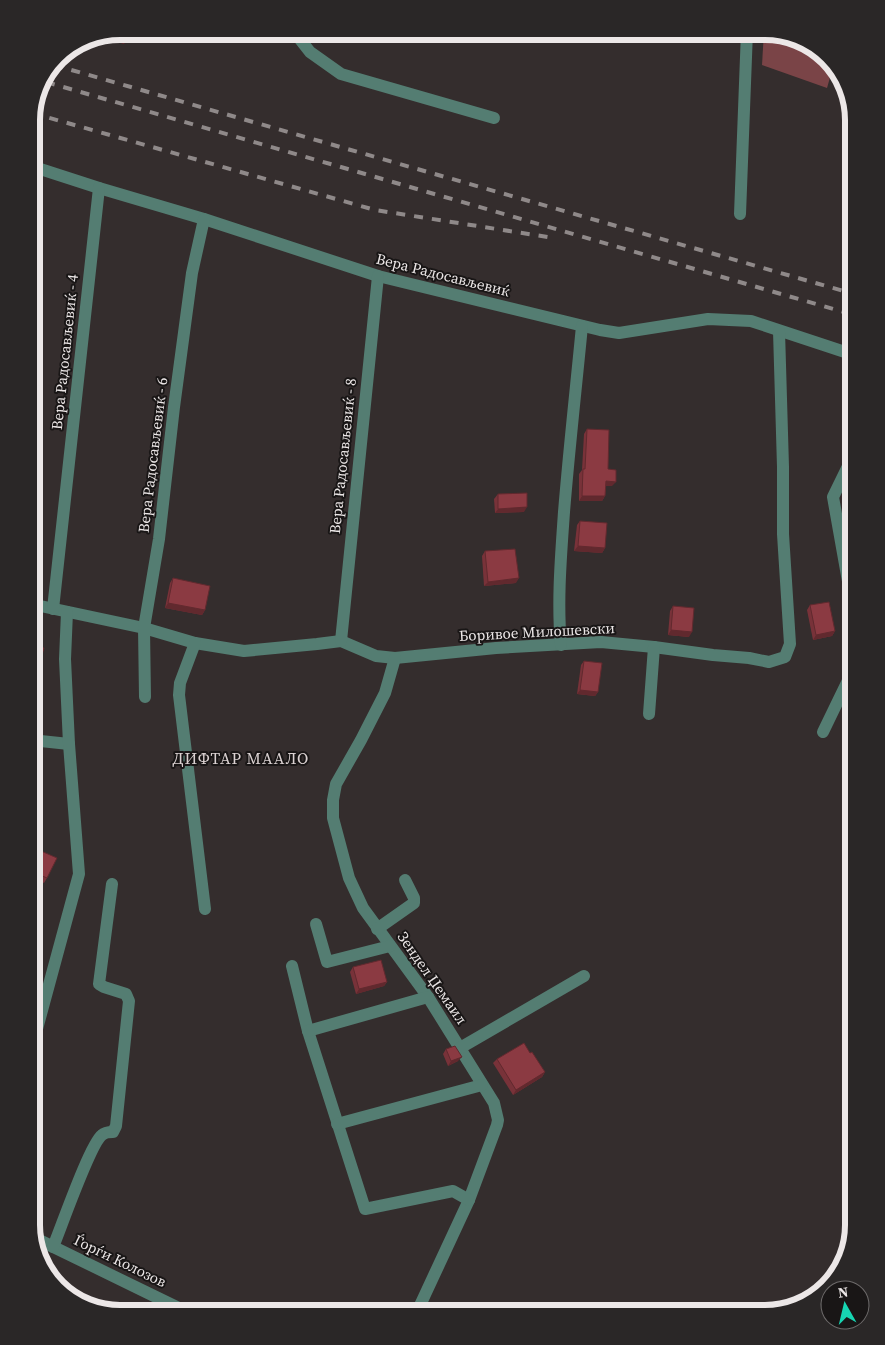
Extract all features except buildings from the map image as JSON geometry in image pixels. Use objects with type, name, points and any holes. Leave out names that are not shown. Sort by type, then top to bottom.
[{"type":"street","points":[[301,40],[310,52],[341,74],[494,118]]},
{"type":"street","points":[[740,214],[747,40]]},
{"type":"street","name":"Вера Радосављевиќ","points":[[40,169],[204,219],[378,276],[582,326],[619,333],[708,319],[751,321],[845,352]]},
{"type":"street","name":"Вера Радосављевиќ - 4","points":[[53,609],[98,188]]},
{"type":"street","name":"Вера Радосављевиќ - 6","points":[[145,697],[144,628],[159,540],[192,273],[204,219]]},
{"type":"street","name":"Вера Радосављевиќ - 8","points":[[341,640],[378,276]]},
{"type":"street","points":[[561,645],[559,621],[560,562],[582,326]]},
{"type":"street","name":"Боривое Милошевски","points":[[341,640],[376,656],[396,658],[496,648],[601,642],[749,658],[768,662],[785,657],[790,644],[783,534],[779,331]]},
{"type":"street","points":[[845,472],[833,497],[845,564]]},
{"type":"street","points":[[40,606],[144,628],[195,643],[244,651],[341,640]]},
{"type":"street","points":[[40,1018],[79,874],[69,744],[65,659],[67,612]]},
{"type":"street","points":[[195,643],[180,683],[179,695],[205,909]]},
{"type":"street","points":[[649,714],[654,647]]},
{"type":"street","name":"Зендел Џемаил","points":[[396,658],[385,692],[336,784],[333,800],[333,818],[349,878],[363,908],[428,997],[494,1103],[498,1120],[469,1200],[420,1305]]},
{"type":"street","points":[[823,732],[845,687]]},
{"type":"street","points":[[40,741],[69,744]]},
{"type":"street","points":[[377,929],[414,903],[414,898],[404,880]]},
{"type":"street","points":[[53,1246],[87,1160],[98,1139],[104,1133],[113,1132],[116,1126],[129,1001],[126,994],[104,988],[100,984],[112,884]]},
{"type":"street","points":[[316,924],[327,962],[390,946]]},
{"type":"street","points":[[292,966],[308,1031],[365,1209],[453,1191],[469,1200]]},
{"type":"street","points":[[460,1048],[584,976]]},
{"type":"street","points":[[308,1031],[428,997]]},
{"type":"street","points":[[337,1124],[482,1085]]},
{"type":"street","name":"Ѓорѓи Колозов","points":[[42,1241],[173,1305]]},
{"type":"shaded area","points":[[763,40],[770,40],[790,44],[805,51],[814,57],[831,75],[827,88],[762,65]]},
{"type":"railway","points":[[61,67],[845,291]]},
{"type":"railway","points":[[50,83],[845,312]]},
{"type":"railway","points":[[40,115],[375,210],[554,238]]},
{"type":"district","name":"ДИФТАР МААЛО","points":[[241,758]]}]
